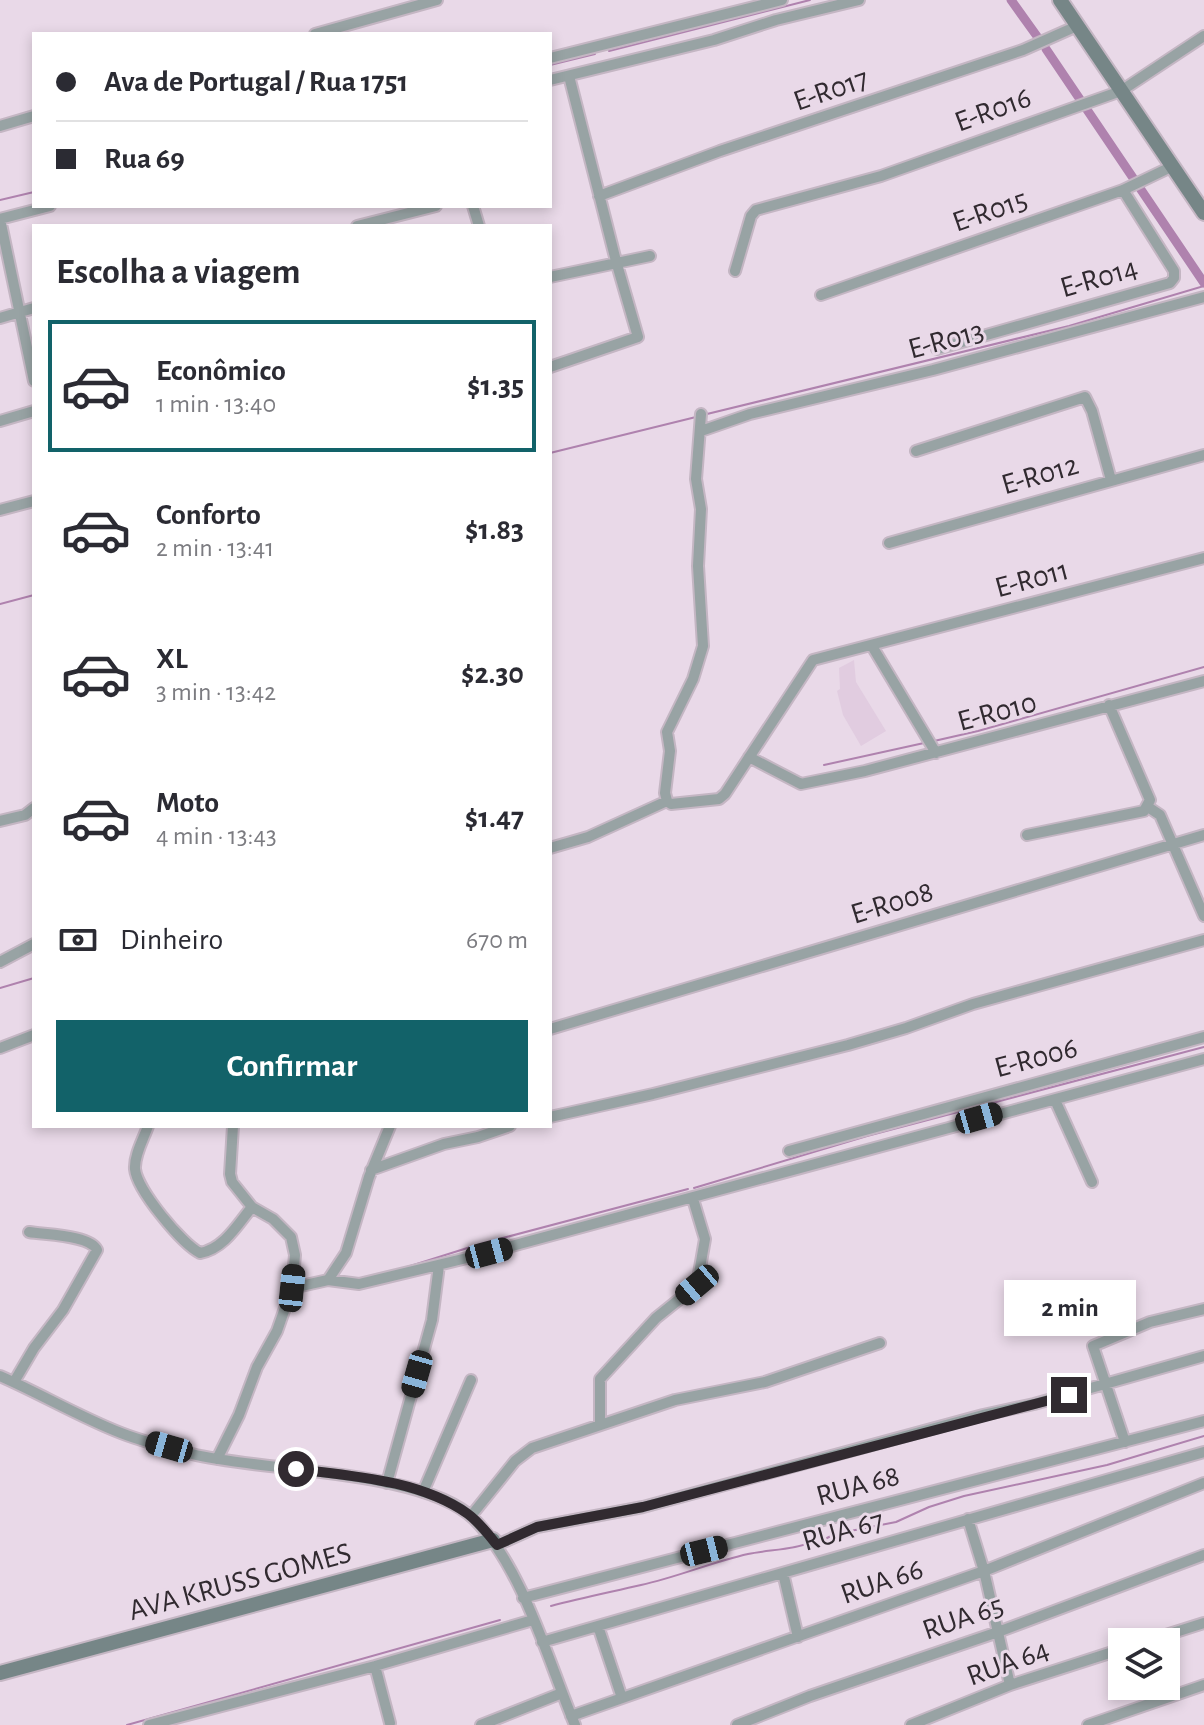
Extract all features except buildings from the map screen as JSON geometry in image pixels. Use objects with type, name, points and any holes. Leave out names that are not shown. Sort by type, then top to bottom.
[{"type":"street","points":[[322,32],[437,0]]},
{"type":"street","points":[[552,57],[782,0]]},
{"type":"street","points":[[552,80],[859,0]]},
{"type":"street","points":[[1060,0],[1204,213]]},
{"type":"street","name":"E-R017","points":[[599,196],[720,151],[1023,50],[1077,26]]},
{"type":"street","name":"E-R016","points":[[735,271],[751,216],[756,210],[881,176],[1121,91],[1204,36]]},
{"type":"street","points":[[600,45],[604,65]]},
{"type":"street","points":[[552,366],[638,337],[569,76]]},
{"type":"street","points":[[0,126],[32,117]]},
{"type":"street","name":"E-R015","points":[[821,295],[1123,190],[1173,166]]},
{"type":"street","name":"E-R014","points":[[937,349],[1170,283],[1174,271],[1123,190]]},
{"type":"street","points":[[32,372],[0,219],[42,208]]},
{"type":"street","points":[[365,224],[428,208]]},
{"type":"street","points":[[552,277],[650,256]]},
{"type":"street","name":"E-R013","points":[[701,431],[750,414],[933,370],[1204,297]]},
{"type":"street","points":[[0,318],[32,309]]},
{"type":"street","points":[[916,451],[1085,397],[1092,411],[1111,480]]},
{"type":"street","points":[[0,421],[32,412]]},
{"type":"street","points":[[552,847],[588,837],[667,801],[665,793],[670,751],[667,732],[693,679],[703,646],[698,566],[701,509],[696,479],[701,414]]},
{"type":"street","name":"E-R012","points":[[889,543],[1204,455]]},
{"type":"street","points":[[0,510],[32,502]]},
{"type":"street","name":"E-R011","points":[[667,801],[671,804],[719,799],[813,660],[1204,558]]},
{"type":"street","points":[[872,646],[936,753]]},
{"type":"street","name":"E-R010","points":[[749,757],[801,784],[936,753],[1204,681]]},
{"type":"street","points":[[1027,835],[1144,811],[1148,807],[1150,800],[1109,705]]},
{"type":"street","points":[[1148,807],[1160,815],[1204,916]]},
{"type":"street","points":[[0,821],[25,815],[32,810]]},
{"type":"street","name":"E-R008","points":[[552,1028],[1204,835]]},
{"type":"street","points":[[552,1117],[848,1045],[973,1004],[1204,940]]},
{"type":"street","points":[[0,962],[32,945]]},
{"type":"street","points":[[0,1048],[32,1036]]},
{"type":"street","name":"E-R006","points":[[789,1151],[1204,1037]]},
{"type":"street","points":[[292,1288],[328,1280],[359,1284],[439,1265],[1204,1059]]},
{"type":"street","points":[[1055,1100],[1092,1182]]},
{"type":"street","points":[[147,1128],[136,1159],[136,1172],[147,1197],[190,1247],[200,1253],[210,1252],[252,1207]]},
{"type":"street","points":[[217,1459],[239,1415],[257,1367],[277,1331],[292,1288],[295,1255],[291,1237],[273,1219],[252,1207],[237,1190],[230,1174],[233,1128]]},
{"type":"street","points":[[328,1280],[346,1253],[371,1170],[389,1128]]},
{"type":"street","points":[[371,1170],[444,1144],[504,1128]]},
{"type":"street","points":[[600,1424],[600,1379],[656,1318],[697,1285],[705,1239],[693,1199]]},
{"type":"street","points":[[14,1382],[34,1348],[63,1310],[97,1250],[85,1240],[29,1232]]},
{"type":"street","points":[[387,1483],[432,1320],[439,1265]]},
{"type":"street","points":[[1125,1442],[1093,1346],[1150,1322],[1204,1309]]},
{"type":"street","points":[[471,1516],[522,1453],[675,1400],[765,1382],[880,1343]]},
{"type":"street","points":[[495,1543],[537,1527],[643,1507],[1204,1356]]},
{"type":"street","points":[[0,1376],[121,1433],[217,1459],[387,1483],[449,1502],[471,1516],[495,1543],[533,1620],[573,1720]]},
{"type":"street","points":[[423,1492],[471,1380]]},
{"type":"street","name":"RUA 68","points":[[523,1598],[1204,1421]]},
{"type":"street","name":"RUA 67","points":[[542,1642],[1204,1452]]},
{"type":"street","name":"RUA 66","points":[[573,1720],[622,1698],[984,1571],[1204,1483]]},
{"type":"street","points":[[968,1519],[984,1571],[1010,1685]]},
{"type":"street","name":"AVA KRUSS GOMES","points":[[0,1673],[495,1543]]},
{"type":"street","name":"RUA 65","points":[[737,1725],[1204,1555]]},
{"type":"street","points":[[783,1573],[798,1637]]},
{"type":"street","points":[[149,1725],[170,1722],[405,1655],[496,1633],[533,1620]]},
{"type":"street","points":[[1180,1631],[1204,1623]]},
{"type":"street","points":[[598,1626],[622,1698]]},
{"type":"street","name":"RUA 64","points":[[911,1725],[1010,1685],[1108,1654]]},
{"type":"street","points":[[375,1666],[390,1723]]},
{"type":"street","points":[[1088,1725],[1204,1685]]},
{"type":"street","points":[[481,1725],[562,1693]]},
{"type":"shaded area","points":[[854,660],[856,682],[886,731],[861,746],[843,715],[837,691],[840,689],[839,668]]},
{"type":"waterway","points":[[609,51],[810,0]]},
{"type":"waterway","points":[[1011,0],[1039,39]]},
{"type":"waterway","points":[[1046,49],[1204,283]]},
{"type":"waterway","points":[[552,65],[595,54]]},
{"type":"waterway","points":[[0,200],[32,192]]},
{"type":"waterway","points":[[707,414],[1069,326],[1204,286]]},
{"type":"waterway","points":[[552,453],[696,417]]},
{"type":"waterway","points":[[0,604],[32,596]]},
{"type":"waterway","points":[[934,741],[1204,667]]},
{"type":"waterway","points":[[824,765],[924,743]]},
{"type":"waterway","points":[[0,988],[32,979]]},
{"type":"waterway","points":[[694,1188],[867,1136],[1204,1047]]},
{"type":"waterway","points":[[404,1268],[480,1244],[688,1189]]},
{"type":"waterway","points":[[551,1606],[655,1582],[748,1554],[792,1548],[814,1541],[817,1543],[835,1534],[896,1522],[964,1496],[1107,1465],[1204,1436]]},
{"type":"waterway","points":[[127,1725],[500,1620]]},
{"type":"route","points":[[296,1469],[368,1479],[423,1492],[449,1502],[471,1516],[497,1545],[537,1527],[643,1507],[983,1415],[1069,1395]]}]
